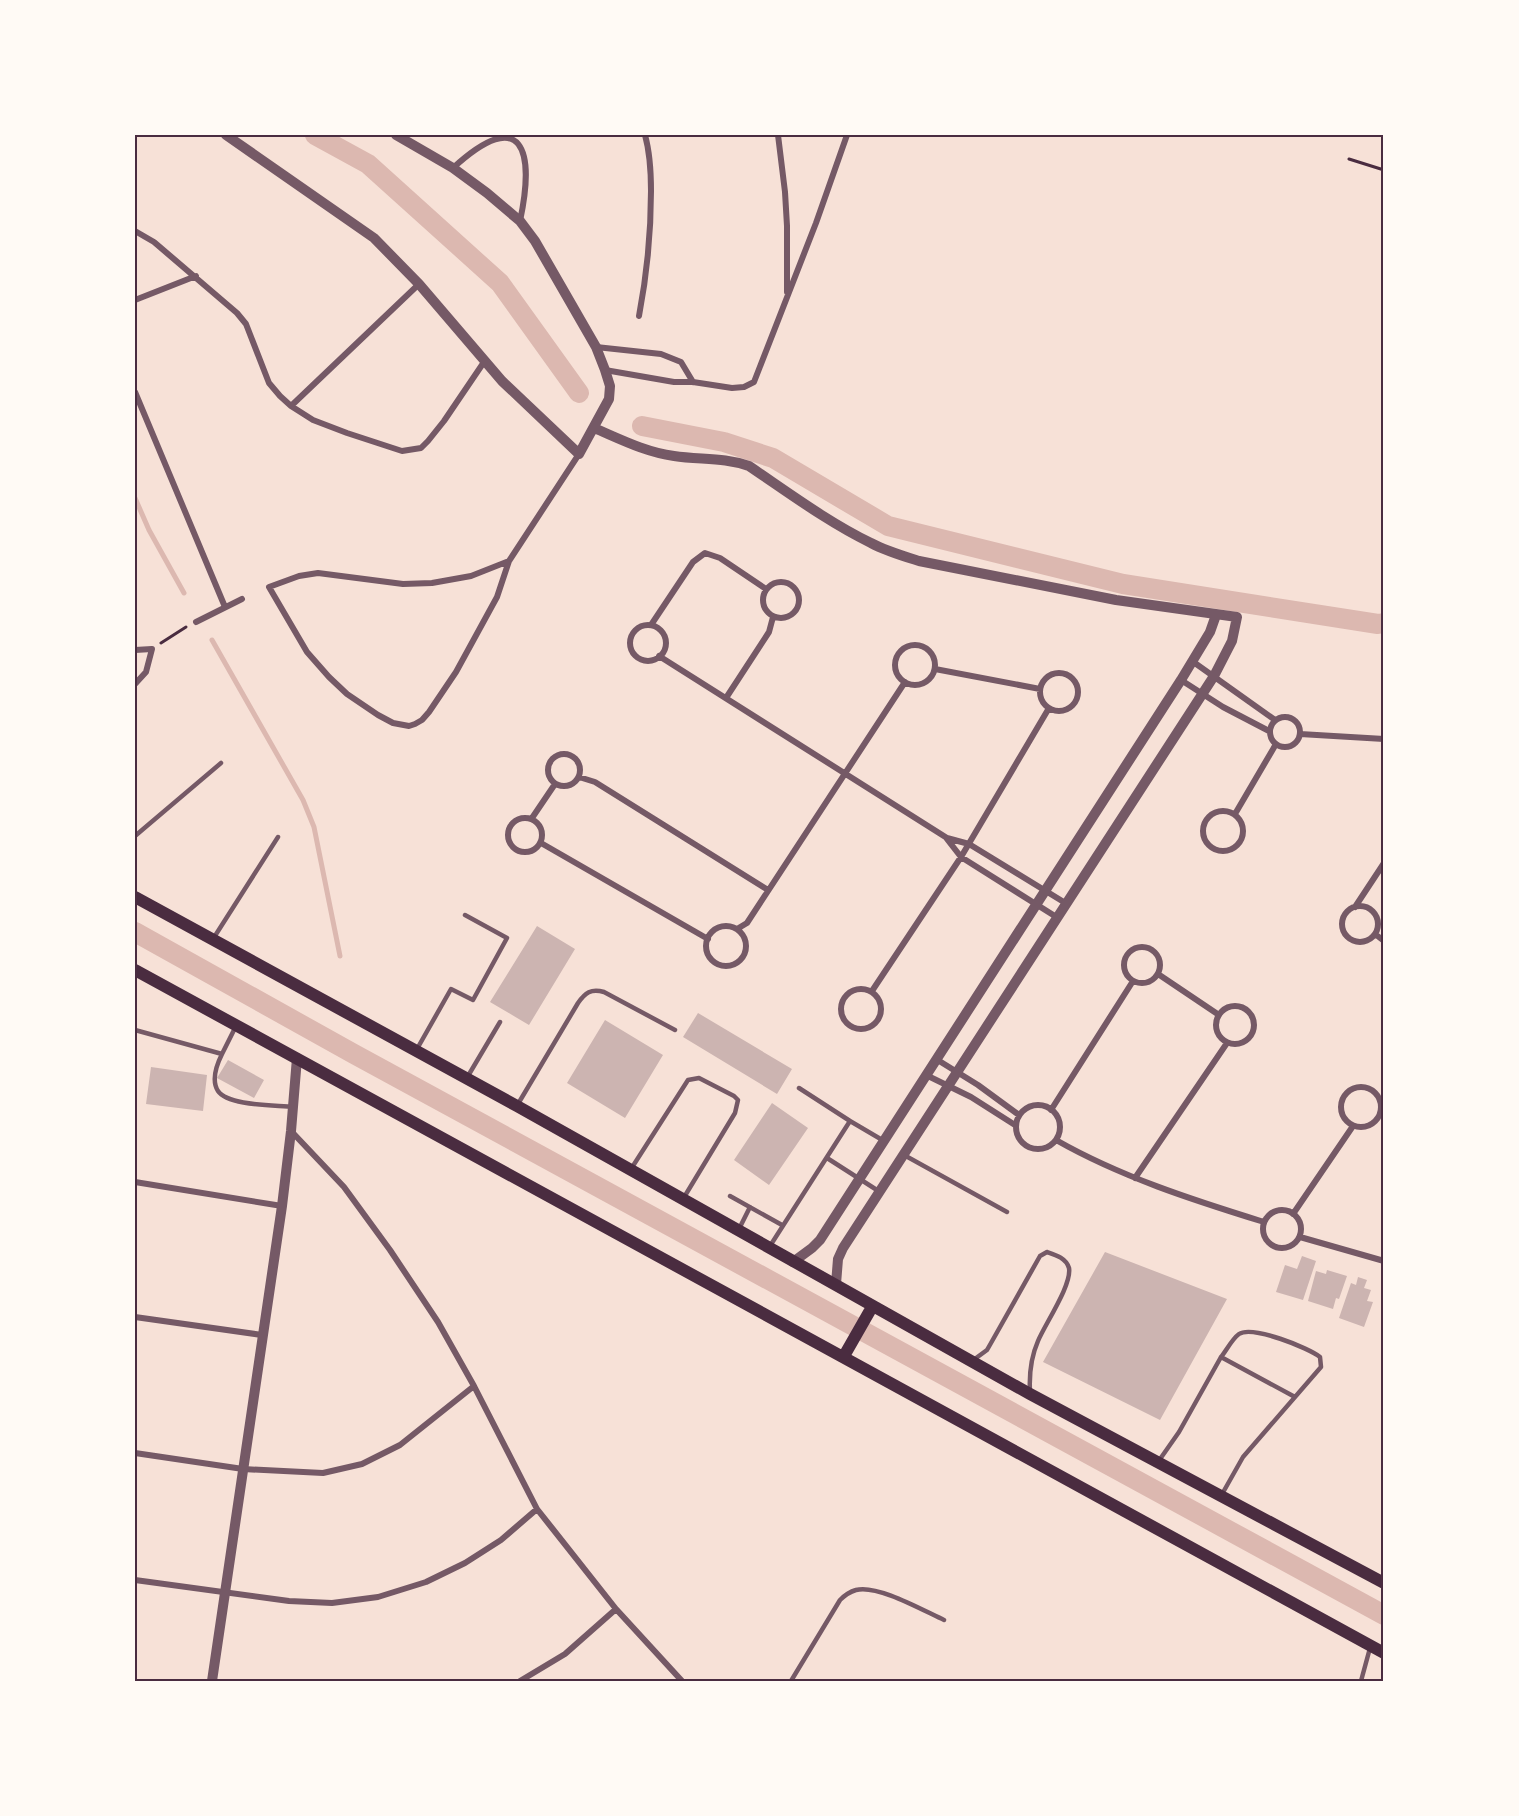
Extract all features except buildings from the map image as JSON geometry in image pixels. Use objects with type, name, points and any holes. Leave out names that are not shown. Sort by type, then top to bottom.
[{"type":"main road","points":[[135,897],[517,1106],[768,1249],[836,1284],[868,1312],[972,1362],[1384,1583]]},
{"type":"main road","points":[[135,970],[1384,1653]]},
{"type":"main road","points":[[844,1356],[868,1312]]},
{"type":"street","points":[[226,135],[374,238],[419,284],[502,381],[579,454]]},
{"type":"street","points":[[396,135],[453,168],[520,221],[535,241],[596,347],[610,386],[609,399],[579,454],[509,561],[497,597],[456,672],[422,720],[409,726],[393,723],[347,694],[307,652],[268,587],[299,576],[318,573],[404,584],[432,583],[471,576],[509,561]]},
{"type":"street","points":[[639,316],[645,283],[651,219],[651,175],[645,135]]},
{"type":"street","points":[[778,135],[787,226],[787,296]]},
{"type":"street","points":[[605,370],[674,382],[693,382],[732,388],[744,387],[754,382],[816,223],[847,135]]},
{"type":"street","points":[[453,168],[467,155],[497,138],[508,136],[516,140],[526,159],[525,198],[520,221]]},
{"type":"street","points":[[135,231],[154,242],[196,276],[227,303],[246,324],[269,383],[280,396],[313,420],[347,433],[402,451],[421,448],[484,362]]},
{"type":"street","points":[[135,300],[196,276]]},
{"type":"street","points":[[291,406],[419,284]]},
{"type":"street","points":[[596,347],[661,354],[681,362],[693,382]]},
{"type":"street","points":[[135,392],[225,607]]},
{"type":"street","points":[[594,428],[648,452],[734,461],[749,466],[872,544],[919,561],[1116,600],[1237,617],[1232,641],[1214,676],[843,1248],[838,1259],[836,1284]]},
{"type":"street","points":[[651,624],[662,631],[666,638],[665,649],[655,660],[643,660],[631,650],[633,632],[639,627],[651,624],[693,562],[705,553],[720,558],[766,589]]},
{"type":"street","points":[[777,582],[794,587],[798,592],[799,605],[792,615],[786,618],[773,617],[765,609],[762,599],[766,589],[777,582]]},
{"type":"street","points":[[196,622],[242,599]]},
{"type":"street","points":[[793,1262],[820,1240],[860,1179],[1181,680],[1210,632],[1216,615]]},
{"type":"street","points":[[726,698],[768,632],[773,617]]},
{"type":"street","points":[[911,645],[924,647],[930,651],[936,662],[932,676],[920,685],[905,682],[896,672],[896,658],[904,648],[911,645]]},
{"type":"street","points":[[135,650],[152,649],[146,672],[135,684]]},
{"type":"street","points":[[659,656],[947,838],[969,844],[1067,904]]},
{"type":"street","points":[[1192,661],[1275,720]]},
{"type":"street","points":[[935,669],[1040,689]]},
{"type":"street","points":[[1053,674],[1066,675],[1076,684],[1077,698],[1069,708],[1055,711],[1042,700],[1040,689],[1047,678],[1053,674]]},
{"type":"street","points":[[1181,680],[1269,731]]},
{"type":"street","points":[[737,929],[747,922],[905,682]]},
{"type":"street","points":[[872,991],[961,857],[1049,708]]},
{"type":"street","points":[[1292,718],[1296,722],[1300,734],[1291,746],[1281,747],[1270,736],[1269,731],[1275,720],[1292,718]]},
{"type":"street","points":[[1300,734],[1384,739]]},
{"type":"street","points":[[1235,814],[1276,744]]},
{"type":"street","points":[[566,754],[575,758],[580,767],[579,777],[571,785],[555,784],[548,770],[551,760],[566,754]]},
{"type":"street","points":[[579,777],[595,782],[768,890]]},
{"type":"street","points":[[532,818],[555,784]]},
{"type":"street","points":[[1220,811],[1235,814],[1243,826],[1244,833],[1241,841],[1230,850],[1215,849],[1209,845],[1203,832],[1208,818],[1220,811]]},
{"type":"street","points":[[521,818],[532,818],[540,824],[542,829],[541,843],[532,851],[516,849],[509,840],[511,824],[521,818]]},
{"type":"street","points":[[947,838],[961,857],[1058,918]]},
{"type":"street","points":[[541,843],[708,939]]},
{"type":"street","points":[[1355,907],[1384,864]]},
{"type":"street","points":[[1355,907],[1366,908],[1375,914],[1378,924],[1371,938],[1360,942],[1350,939],[1343,929],[1343,918],[1350,909],[1355,907]]},
{"type":"street","points":[[722,926],[737,929],[745,937],[746,951],[739,962],[722,966],[715,963],[706,950],[708,939],[715,929],[722,926]]},
{"type":"street","points":[[1375,934],[1384,941]]},
{"type":"street","points":[[1141,946],[1154,950],[1158,955],[1161,968],[1158,974],[1144,983],[1133,981],[1125,971],[1125,957],[1134,948],[1141,946]]},
{"type":"street","points":[[1158,974],[1219,1014]]},
{"type":"street","points":[[1051,1110],[1133,981]]},
{"type":"street","points":[[858,988],[872,991],[881,1002],[881,1016],[872,1026],[865,1029],[851,1026],[842,1015],[841,1008],[846,995],[858,988]]},
{"type":"street","points":[[1230,1006],[1249,1011],[1255,1023],[1251,1037],[1246,1042],[1233,1045],[1227,1043],[1218,1036],[1216,1030],[1216,1020],[1219,1014],[1230,1006]]},
{"type":"street","points":[[1135,1178],[1227,1043]]},
{"type":"street","points":[[212,1681],[282,1206],[297,1058]]},
{"type":"street","points":[[936,1059],[1019,1115]]},
{"type":"street","points":[[926,1075],[971,1097],[1015,1125]]},
{"type":"street","points":[[1357,1087],[1376,1092],[1382,1103],[1377,1121],[1365,1128],[1353,1126],[1343,1118],[1341,1105],[1343,1099],[1357,1087]]},
{"type":"street","points":[[1040,1105],[1051,1110],[1059,1120],[1060,1127],[1056,1140],[1045,1149],[1030,1148],[1024,1145],[1019,1140],[1015,1125],[1019,1115],[1029,1107],[1040,1105]]},
{"type":"street","points":[[1293,1214],[1353,1126]]},
{"type":"street","points":[[291,1131],[344,1187],[438,1322],[474,1386],[537,1509],[616,1608],[682,1681]]},
{"type":"street","points":[[1056,1140],[1084,1156],[1135,1178],[1199,1202],[1264,1222]]},
{"type":"street","points":[[135,1182],[282,1206]]},
{"type":"street","points":[[1276,1211],[1288,1211],[1293,1214],[1301,1224],[1300,1237],[1297,1242],[1281,1249],[1270,1244],[1264,1235],[1264,1222],[1276,1211]]},
{"type":"street","points":[[1300,1237],[1384,1261]]},
{"type":"street","points":[[135,1317],[262,1335]]},
{"type":"street","points":[[135,1453],[243,1469],[323,1473],[362,1464],[400,1445],[474,1386]]},
{"type":"street","points":[[135,1580],[289,1601],[332,1603],[378,1597],[426,1582],[465,1563],[501,1540],[537,1509]]},
{"type":"street","points":[[520,1681],[564,1654],[616,1608]]},
{"type":"lane","points":[[135,836],[221,763]]},
{"type":"lane","points":[[213,939],[278,837]]},
{"type":"lane","points":[[416,1051],[451,989],[472,1000],[507,938],[465,915]]},
{"type":"lane","points":[[517,1106],[578,1003],[589,991],[604,992],[675,1029]]},
{"type":"lane","points":[[466,1079],[500,1022]]},
{"type":"lane","points":[[236,1026],[215,1072],[218,1090],[224,1096],[238,1102],[293,1107]]},
{"type":"lane","points":[[135,1030],[222,1054]]},
{"type":"lane","points":[[630,1170],[688,1080],[699,1078],[734,1096],[738,1100],[735,1113],[683,1199]]},
{"type":"lane","points":[[799,1088],[884,1141]]},
{"type":"lane","points":[[768,1249],[850,1121]]},
{"type":"lane","points":[[904,1155],[1007,1212]]},
{"type":"lane","points":[[827,1158],[880,1192]]},
{"type":"lane","points":[[730,1196],[782,1225]]},
{"type":"lane","points":[[737,1231],[750,1207]]},
{"type":"lane","points":[[972,1362],[987,1350],[1040,1256],[1047,1252],[1057,1256],[1065,1261],[1069,1269],[1068,1283],[1038,1342],[1029,1374],[1030,1394]]},
{"type":"lane","points":[[1157,1463],[1179,1432],[1221,1357],[1239,1334],[1245,1332],[1272,1335],[1314,1352],[1320,1357],[1321,1367],[1238,1464],[1221,1496]]},
{"type":"lane","points":[[1221,1357],[1295,1397]]},
{"type":"lane","points":[[791,1681],[840,1600],[848,1593],[858,1589],[885,1593],[945,1620]]},
{"type":"lane","points":[[1361,1681],[1371,1646]]},
{"type":"path","points":[[1349,159],[1384,170]]},
{"type":"path","points":[[152,649],[185,627]]},
{"type":"waterway","points":[[315,135],[368,164],[500,283],[579,393]]},
{"type":"waterway","points":[[642,426],[724,442],[773,458],[888,526],[1123,584],[1378,624],[1384,623]]},
{"type":"waterway","points":[[135,498],[149,530],[184,593]]},
{"type":"waterway","points":[[212,640],[303,800],[314,827],[340,956]]},
{"type":"waterway","points":[[135,932],[354,1054],[1384,1615]]}]
